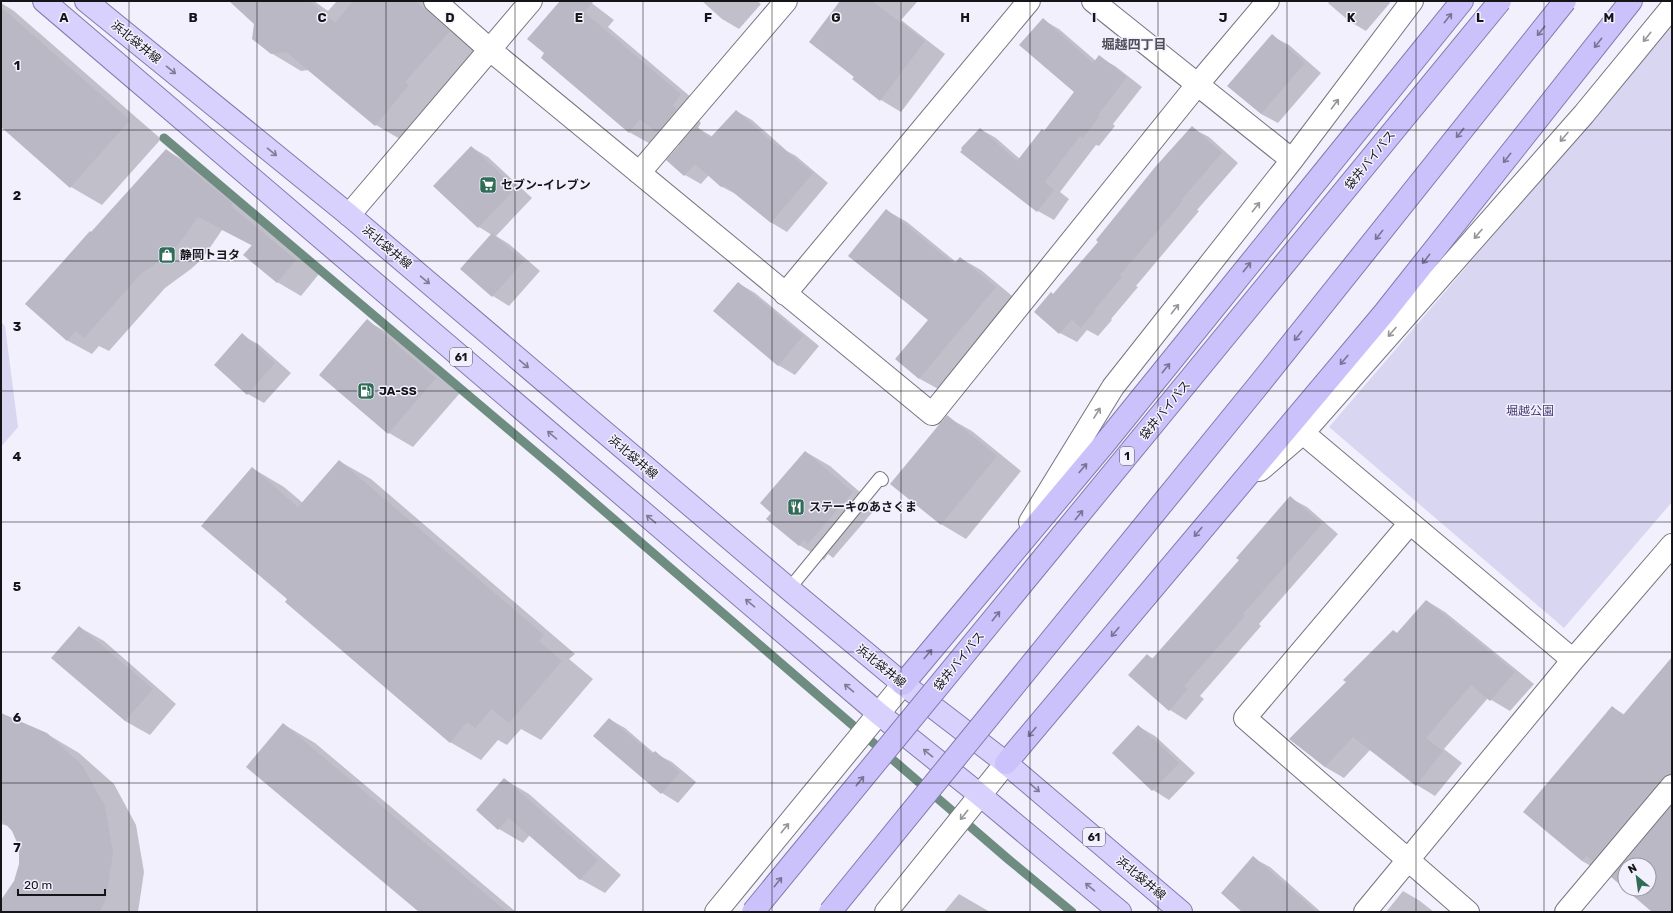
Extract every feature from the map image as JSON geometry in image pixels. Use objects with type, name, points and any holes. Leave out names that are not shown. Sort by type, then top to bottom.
[{"type":"highway","points":[[903,684],[1105,443],[1462,1]]},
{"type":"highway","name":"袋井バイパス","points":[[753,912],[1500,1]]},
{"type":"highway","points":[[830,912],[1262,382],[1565,1]]},
{"type":"highway","points":[[1006,763],[1223,502],[1385,312],[1631,1]]},
{"type":"main road","name":"61","points":[[44,1],[878,713],[980,795],[1120,912]]},
{"type":"main road","name":"浜北袋井線","points":[[86,1],[349,215],[789,589],[903,684],[1006,763],[1181,912]]},
{"type":"street","points":[[435,1],[489,49],[932,414],[1198,85],[1268,1]]},
{"type":"street","points":[[349,215],[531,1]]},
{"type":"street","points":[[639,173],[786,1]]},
{"type":"street","points":[[786,294],[1029,1]]},
{"type":"street","points":[[1093,1],[1292,160]]},
{"type":"street","points":[[1011,554],[1113,387],[1292,160],[1412,1]]},
{"type":"street","points":[[1223,502],[1303,433],[1584,114],[1672,7]]},
{"type":"street","points":[[1303,433],[1573,660]]},
{"type":"street","points":[[1410,523],[1245,718],[1468,912]]},
{"type":"street","points":[[1364,912],[1573,660],[1669,554]]},
{"type":"street","points":[[716,912],[903,684]]},
{"type":"street","points":[[886,912],[1006,763]]},
{"type":"street","points":[[1566,912],[1672,786]]},
{"type":"lane","points":[[789,589],[880,478],[882,480]]},
{"type":"green space","name":"堀越公園","points":[[1672,27],[1672,502],[1564,628],[1329,427]]},
{"type":"green space","points":[[1,322],[5,326],[18,427],[1,447]]},
{"type":"building","points":[[229,1],[309,1],[335,23],[353,1],[416,1],[450,31],[405,82],[409,85],[375,126],[286,52],[271,54],[252,39],[254,24]]},
{"type":"building","points":[[560,1],[594,1],[584,12],[681,94],[673,105],[677,109],[657,133],[640,119],[629,133],[541,58],[544,53],[527,39]]},
{"type":"building","points":[[840,1],[872,1],[925,41],[880,101],[852,79],[854,77],[809,42]]},
{"type":"building","points":[[1,7],[130,120],[70,188],[1,127]]},
{"type":"building","points":[[1043,18],[1093,63],[1099,55],[1127,77],[1098,115],[1100,116],[1083,138],[1080,136],[1045,182],[1054,190],[1037,212],[960,152],[962,150],[961,148],[980,128],[1017,161],[1042,129],[1044,131],[1074,92],[1019,45]]},
{"type":"building","points":[[1272,34],[1305,63],[1261,114],[1227,86]]},
{"type":"building","points":[[736,110],[778,147],[780,146],[813,173],[771,223],[724,185],[721,187],[695,164],[684,176],[666,160],[696,126],[710,138]]},
{"type":"building","points":[[1192,126],[1222,153],[1181,200],[1183,201],[1120,275],[1122,277],[1081,328],[1072,320],[1059,334],[1034,312],[1051,292],[1053,294],[1098,242],[1096,240],[1156,166]]},
{"type":"building","points":[[471,146],[516,188],[478,228],[433,186]]},
{"type":"building","points":[[166,149],[233,204],[231,206],[296,260],[277,283],[243,255],[252,245],[198,217],[179,244],[141,274],[84,338],[76,331],[67,341],[25,304]]},
{"type":"building","points":[[886,209],[954,264],[960,257],[996,287],[919,379],[895,359],[928,320],[848,256]]},
{"type":"building","points":[[492,233],[524,261],[492,297],[460,269]]},
{"type":"building","points":[[738,282],[803,336],[778,366],[713,311]]},
{"type":"building","points":[[367,319],[436,378],[388,434],[319,375]]},
{"type":"building","points":[[242,333],[275,363],[247,395],[214,365]]},
{"type":"building","points":[[947,415],[997,456],[941,525],[890,484]]},
{"type":"building","points":[[805,451],[853,492],[808,544],[804,540],[799,546],[766,519],[771,513],[760,503]]},
{"type":"building","points":[[339,460],[544,635],[539,641],[562,661],[509,723],[492,709],[475,728],[467,722],[450,743],[285,602],[287,599],[201,526],[252,467],[298,507]]},
{"type":"building","points":[[1290,496],[1322,524],[1243,614],[1245,616],[1184,686],[1188,689],[1169,711],[1128,675],[1147,654],[1152,659],[1239,560],[1236,558]]},
{"type":"building","points":[[1426,600],[1515,672],[1490,701],[1471,685],[1426,738],[1443,751],[1416,786],[1353,737],[1325,767],[1289,739],[1346,682],[1343,680],[1393,630],[1397,633]]},
{"type":"building","points":[[79,626],[153,689],[125,721],[51,658]]},
{"type":"building","points":[[1672,657],[1672,774],[1667,774],[1662,778],[1592,861],[1586,856],[1582,861],[1523,812],[1612,706],[1623,715]]},
{"type":"building","points":[[1,713],[47,733],[82,765],[105,806],[113,853],[106,899],[100,912],[1,912],[1,900],[14,881],[19,864],[19,847],[12,831],[1,819]]},
{"type":"building","points":[[609,718],[652,754],[655,751],[680,772],[661,794],[593,736]]},
{"type":"building","points":[[283,723],[507,912],[419,912],[246,767]]},
{"type":"building","points":[[1138,725],[1179,763],[1152,791],[1112,753]]},
{"type":"building","points":[[504,778],[598,860],[580,880],[509,818],[498,830],[476,810]]},
{"type":"building","points":[[1672,805],[1672,912],[1652,912],[1634,897],[1657,897],[1657,857],[1628,857]]},
{"type":"building","points":[[1253,856],[1317,912],[1242,912],[1221,893]]},
{"type":"building","points":[[1617,870],[1617,882],[1611,877]]},
{"type":"waterway","points":[[164,138],[559,472],[1008,859],[1072,912]]},
{"type":"place","name":"セブン-イレブン","points":[[488,185]]},
{"type":"place","name":"静岡トヨタ","points":[[167,255]]},
{"type":"place","name":"JA-SS","points":[[366,391]]},
{"type":"place","name":"ステーキのあさくま","points":[[796,507]]},
{"type":"district","name":"堀越四丁目","points":[[1134,44]]}]
